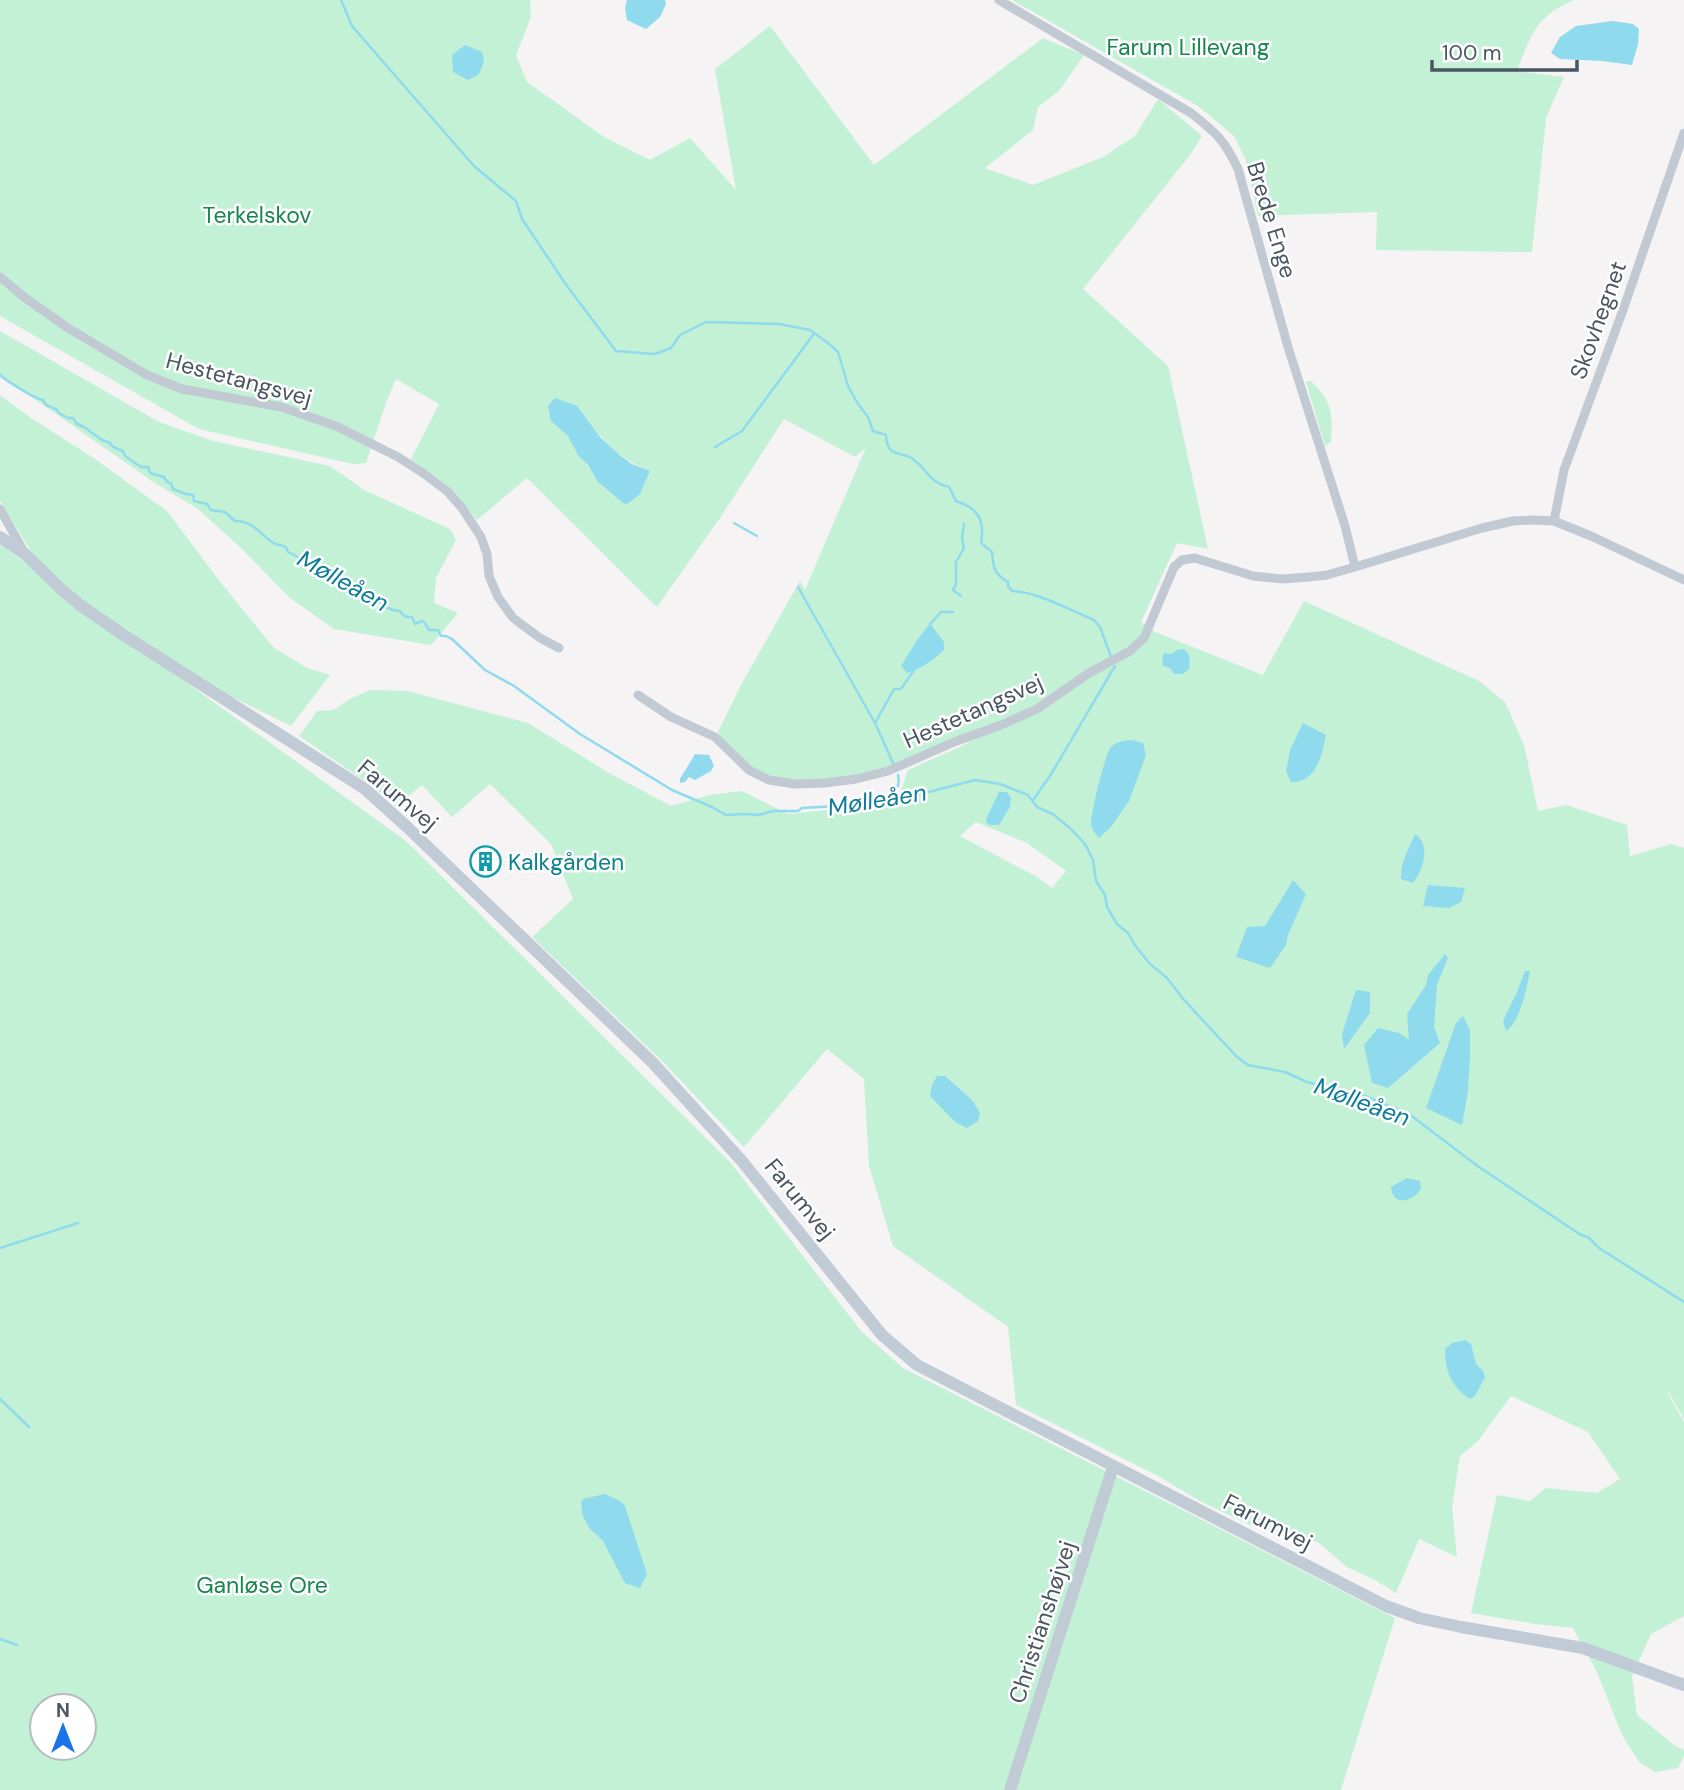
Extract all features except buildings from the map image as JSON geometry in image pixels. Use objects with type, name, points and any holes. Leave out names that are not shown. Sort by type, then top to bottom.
[{"type":"street","name":"Brede Enge","points":[[999,0],[1191,113],[1217,133],[1229,148],[1238,169],[1288,347],[1345,526],[1355,567]]},
{"type":"street","name":"Skovhegnet","points":[[1554,522],[1564,470],[1684,133]]},
{"type":"street","name":"Hestetangsvej","points":[[0,277],[68,327],[147,375],[182,388],[281,407],[336,426],[415,467],[447,491],[481,537],[487,554],[489,576],[498,597],[513,618],[540,639],[559,648]]},
{"type":"street","points":[[0,509],[25,554]]},
{"type":"street","name":"Hestetangsvej","points":[[638,695],[671,717],[715,737],[749,769],[769,779],[795,784],[825,783],[888,771],[1037,709],[1089,673],[1130,651],[1144,638],[1174,567],[1182,560],[1195,558],[1253,576],[1282,579],[1327,575],[1503,524],[1533,520],[1554,522],[1591,536],[1684,580]]},
{"type":"street","name":"Farumvej","points":[[0,537],[25,554],[80,605],[365,789],[406,825],[653,1063],[741,1160],[882,1335],[917,1365],[1386,1606],[1431,1620],[1583,1648],[1684,1685]]},
{"type":"street","name":"Christianshøjvej","points":[[1010,1790],[1113,1467]]},
{"type":"green space","name":"Terkelskov","points":[[0,0],[530,0],[531,17],[516,55],[527,82],[604,137],[650,160],[690,138],[736,190],[715,69],[770,26],[874,165],[1043,38],[1084,55],[1059,91],[1038,107],[1033,130],[985,168],[1033,185],[1103,157],[1135,136],[1158,99],[1202,136],[1190,155],[1083,289],[1168,366],[1208,549],[1177,543],[1141,622],[1155,632],[1263,675],[1304,601],[1479,681],[1505,702],[1524,745],[1538,811],[1566,805],[1627,825],[1630,856],[1671,844],[1684,848],[1684,1419],[1667,1392],[1684,1422],[1684,1616],[1651,1634],[1632,1676],[1637,1715],[1684,1750],[1678,1768],[1655,1772],[1639,1762],[1622,1735],[1597,1672],[1573,1628],[1471,1613],[1497,1495],[1530,1501],[1546,1488],[1597,1493],[1620,1479],[1588,1432],[1511,1396],[1477,1442],[1460,1456],[1452,1507],[1457,1557],[1419,1539],[1396,1593],[1347,1567],[1318,1542],[1292,1539],[1248,1524],[1016,1405],[1008,1327],[893,1246],[869,1166],[864,1079],[827,1049],[744,1147],[661,1060],[532,937],[573,899],[551,844],[490,784],[452,817],[422,785],[396,806],[371,785],[299,736],[317,711],[333,710],[370,690],[407,691],[528,723],[609,773],[671,806],[709,795],[742,791],[788,814],[897,803],[908,770],[964,745],[988,731],[986,725],[882,769],[843,778],[811,780],[782,779],[756,769],[727,745],[718,732],[741,685],[800,581],[805,590],[866,447],[855,457],[784,419],[722,515],[657,607],[527,478],[477,520],[447,485],[411,459],[439,404],[396,379],[366,463],[353,464],[199,429],[0,316]],"holes":[[[576,406],[617,452],[650,471],[640,494],[597,481],[568,436]],[[976,822],[1027,843],[1066,871],[1052,888],[1037,877],[960,836]]]},
{"type":"green space","name":"Farum Lillevang","points":[[1012,0],[1574,0],[1551,13],[1536,28],[1517,71],[1564,77],[1546,118],[1532,252],[1376,250],[1377,212],[1258,216],[1245,158],[1234,136],[1198,106]]},
{"type":"green space","points":[[0,331],[159,422],[213,441],[330,466],[364,490],[450,529],[456,540],[436,578],[434,603],[458,613],[431,645],[334,629],[290,598],[198,509],[152,481],[0,375]]},
{"type":"green space","points":[[1306,382],[1318,388],[1330,408],[1331,442],[1325,446]]},
{"type":"green space","points":[[0,395],[167,511],[274,648],[307,668],[330,675],[291,726],[216,689],[104,616],[65,586],[32,553],[0,501]]},
{"type":"green space","name":"Ganløse Ore","points":[[0,544],[406,841],[731,1163],[861,1331],[903,1368],[1395,1618],[1341,1790],[0,1790]],"holes":[[[581,1503],[642,1561],[647,1574],[614,1559],[603,1541],[589,1528],[582,1514]]]},
{"type":"water","points":[[627,0],[665,0],[666,4],[660,17],[646,29],[627,20]]},
{"type":"water","points":[[1613,21],[1633,24],[1639,29],[1632,65],[1560,59],[1551,53],[1560,37],[1576,26]]},
{"type":"water","points":[[465,45],[482,52],[484,62],[479,74],[468,80],[453,72],[452,55]]},
{"type":"water","points":[[555,398],[577,406],[601,438],[621,456],[650,471],[640,494],[627,504],[623,503],[597,481],[568,436],[551,421],[548,406]]},
{"type":"water","points":[[928,626],[932,626],[944,642],[944,650],[927,664],[907,673],[901,666]]},
{"type":"water","points":[[1183,649],[1189,655],[1189,669],[1183,674],[1174,674],[1170,668],[1163,666],[1164,653],[1171,654]]},
{"type":"water","points":[[1303,723],[1326,735],[1320,759],[1312,773],[1300,781],[1291,782],[1286,771],[1290,750]]},
{"type":"water","points":[[1132,740],[1143,743],[1146,755],[1129,801],[1110,828],[1099,838],[1091,824],[1105,760],[1113,745]]},
{"type":"water","points":[[695,754],[709,755],[714,766],[711,771],[695,780],[689,777],[680,783],[680,779]]},
{"type":"water","points":[[999,792],[1007,792],[1011,798],[1010,807],[999,825],[990,825],[986,819]]},
{"type":"water","points":[[1415,834],[1423,844],[1424,857],[1413,883],[1401,879],[1401,873]]},
{"type":"water","points":[[1293,880],[1306,894],[1286,945],[1270,968],[1236,957],[1247,927],[1265,926]]},
{"type":"water","points":[[1428,885],[1465,888],[1461,902],[1449,908],[1423,906]]},
{"type":"water","points":[[1445,954],[1448,958],[1437,985],[1434,1027],[1440,1043],[1388,1088],[1372,1083],[1364,1045],[1378,1028],[1399,1033],[1409,1040],[1407,1014],[1426,985],[1428,975]]},
{"type":"water","points":[[1525,971],[1530,971],[1522,1004],[1511,1027],[1506,1031],[1503,1021]]},
{"type":"water","points":[[1356,990],[1370,992],[1370,1013],[1344,1049],[1342,1034]]},
{"type":"water","points":[[1463,1016],[1470,1030],[1470,1057],[1462,1125],[1426,1108],[1456,1023]]},
{"type":"water","points":[[937,1076],[945,1076],[972,1100],[980,1113],[978,1121],[967,1128],[955,1122],[930,1096]]},
{"type":"water","points":[[1407,1178],[1420,1181],[1421,1189],[1409,1199],[1399,1200],[1395,1198],[1391,1187]]},
{"type":"water","points":[[1465,1340],[1471,1344],[1476,1364],[1485,1377],[1475,1396],[1470,1399],[1454,1384],[1445,1357],[1445,1349],[1452,1343]]},
{"type":"water","points":[[605,1494],[625,1506],[647,1574],[640,1588],[625,1583],[603,1541],[589,1528],[582,1514],[583,1499]]},
{"type":"waterway","points":[[341,0],[352,26],[392,72],[474,166],[516,201],[522,219],[567,286],[616,351],[655,354],[671,348],[680,335],[706,322],[779,324],[810,330],[838,352],[848,386],[868,417],[873,431],[886,435],[887,444],[892,451],[913,459],[932,479],[949,487],[956,501],[975,511],[981,521],[981,543],[992,552],[995,570],[1008,582],[1012,591],[1043,598],[1094,620],[1100,627],[1111,657]]},
{"type":"waterway","points":[[715,447],[742,431],[813,335]]},
{"type":"waterway","name":"Mølleåen","points":[[0,375],[43,400],[59,413],[73,418],[77,424],[123,451],[125,456],[141,467],[148,467],[150,473],[164,477],[173,489],[193,495],[194,501],[207,504],[211,510],[225,512],[235,521],[247,523],[275,544],[286,547],[288,552],[370,594],[386,607],[412,617],[415,624],[422,621],[429,630],[438,630],[441,636],[452,639],[485,670],[514,686],[580,734],[672,790],[726,815],[759,815],[773,811],[798,811],[802,808],[862,802],[890,802],[975,780],[1000,784],[1028,795],[1037,807],[1053,814],[1085,844],[1093,860],[1096,881],[1117,924],[1128,933],[1149,963],[1167,978],[1237,1057],[1248,1065],[1285,1072],[1307,1082],[1365,1096],[1409,1114],[1479,1167],[1684,1302]]},
{"type":"waterway","points":[[734,523],[757,536]]},
{"type":"waterway","points":[[961,596],[953,590],[956,584],[956,562],[964,548],[964,524]]},
{"type":"waterway","points":[[798,587],[875,723],[894,765]]},
{"type":"waterway","points":[[929,628],[941,612],[953,612]]},
{"type":"waterway","points":[[1033,800],[1115,666]]},
{"type":"waterway","points":[[875,723],[894,689],[901,689],[914,670]]},
{"type":"waterway","points":[[894,800],[893,791],[898,784],[898,775]]},
{"type":"waterway","points":[[0,1248],[78,1223]]},
{"type":"waterway","points":[[0,1399],[29,1427]]},
{"type":"waterway","points":[[0,1639],[17,1645]]},
{"type":"place","name":"Kalkgården","points":[[485,862]]}]
